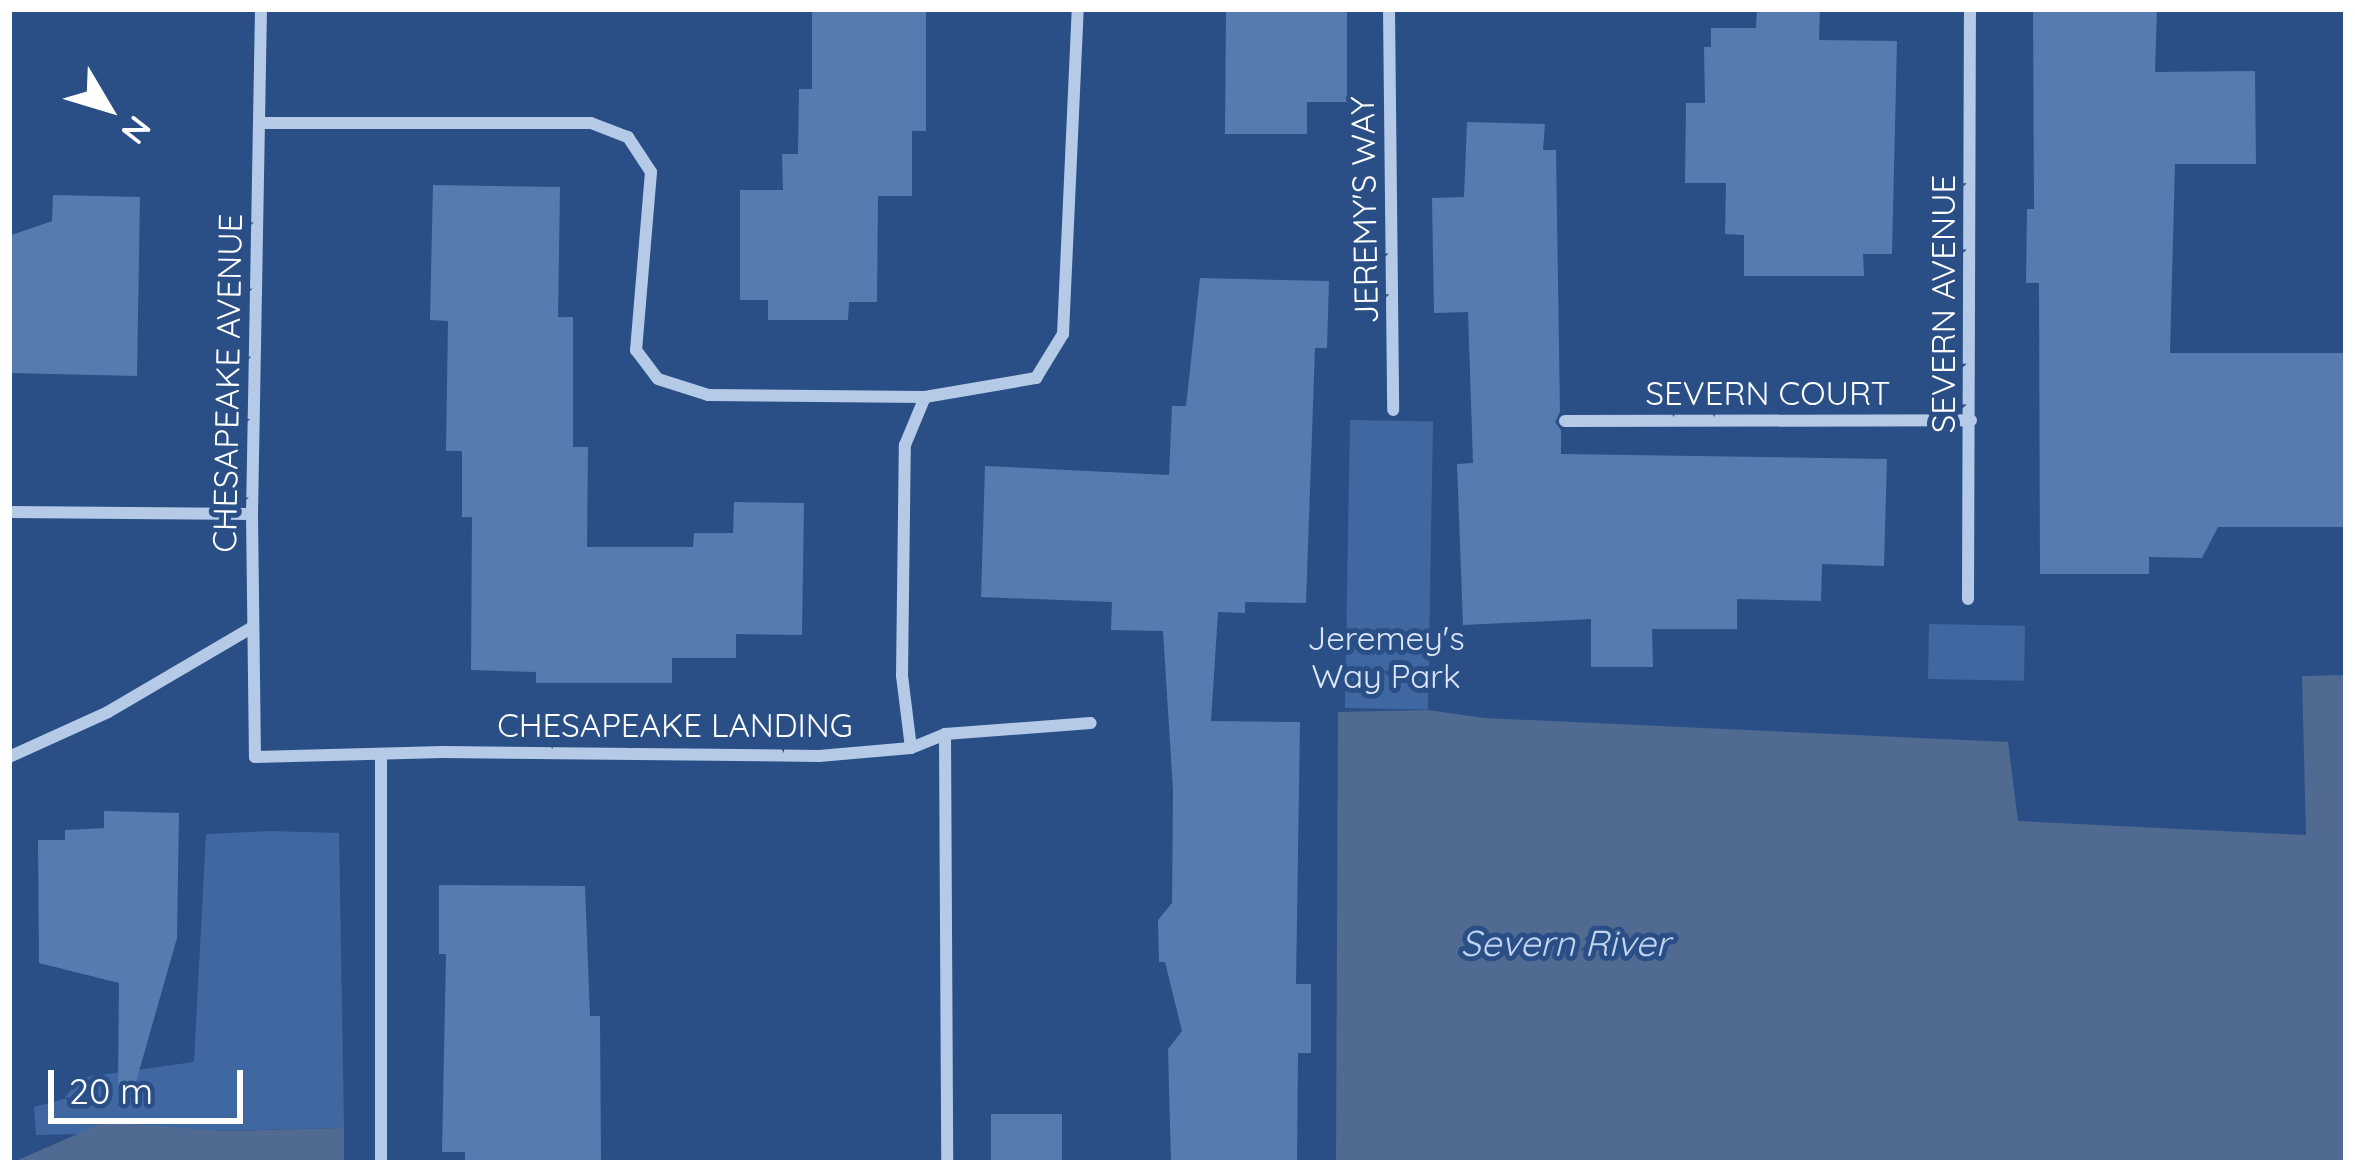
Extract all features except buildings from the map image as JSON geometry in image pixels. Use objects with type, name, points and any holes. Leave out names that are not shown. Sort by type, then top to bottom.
[{"type":"street","name":"CHESAPEAKE AVENUE","points":[[255,757],[251,628],[261,9]]},
{"type":"street","points":[[259,123],[591,123],[628,137],[650,172],[636,350],[658,380],[708,395],[925,398],[1036,377],[1063,334],[1078,9]]},
{"type":"street","name":"JEREMY'S WAY","points":[[1389,9],[1393,410]]},
{"type":"street","name":"SEVERN AVENUE","points":[[1968,599],[1970,9]]},
{"type":"street","points":[[911,748],[902,676],[905,445],[925,398]]},
{"type":"street","name":"SEVERN COURT","points":[[1565,421],[1971,420]]},
{"type":"street","points":[[9,512],[252,514]]},
{"type":"street","points":[[9,758],[107,712],[251,628]]},
{"type":"street","name":"CHESAPEAKE LANDING","points":[[255,757],[819,757],[911,748],[945,734],[1091,723]]},
{"type":"street","points":[[945,734],[947,1163]]},
{"type":"street","points":[[381,754],[381,1163]]},
{"type":"green space","name":"Jeremey's Way Park","points":[[1350,420],[1433,421],[1428,709],[1345,708]]},
{"type":"green space","points":[[1929,624],[2025,626],[2024,681],[1928,679]]},
{"type":"green space","points":[[339,833],[344,1128],[36,1135],[34,1107],[64,1099],[79,1078],[194,1062],[206,834]]},
{"type":"water","name":"Severn River","points":[[2346,675],[2346,1163],[1336,1163],[1338,712],[1428,710],[1484,718],[2008,742],[2018,821],[2306,835],[2302,676]]},
{"type":"water","points":[[105,1122],[220,1131],[344,1128],[344,1163],[11,1163]]}]
